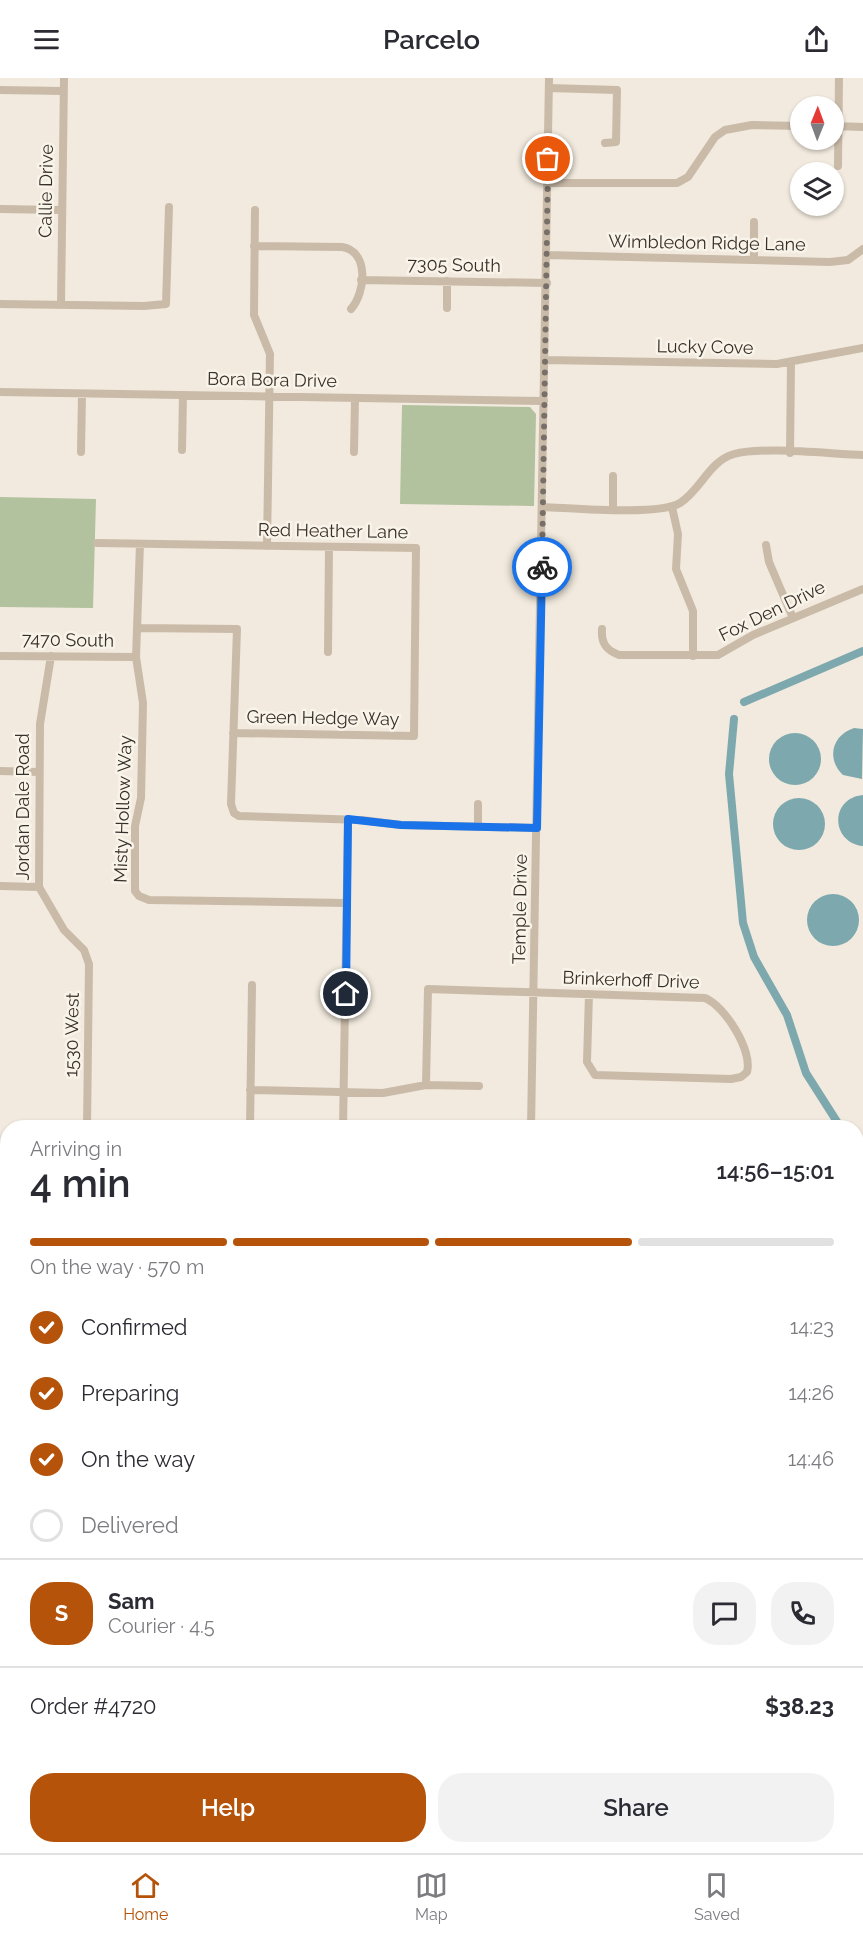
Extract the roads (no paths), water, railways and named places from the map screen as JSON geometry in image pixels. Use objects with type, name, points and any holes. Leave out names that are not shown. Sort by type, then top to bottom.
[{"type":"street","name":"Callie Drive","points":[[61,305],[64,78]]},
{"type":"street","name":"Temple Drive","points":[[531,1120],[549,78]]},
{"type":"street","points":[[602,78],[602,89]]},
{"type":"street","points":[[838,96],[839,78]]},
{"type":"street","points":[[549,88],[617,90],[616,142],[605,143]]},
{"type":"street","points":[[0,90],[63,91]]},
{"type":"street","points":[[547,183],[677,183],[688,177],[715,137],[724,130],[752,125],[790,126]]},
{"type":"street","points":[[844,126],[863,127]]},
{"type":"street","points":[[0,304],[144,306],[166,303],[169,207]]},
{"type":"street","points":[[0,209],[62,210]]},
{"type":"street","points":[[255,210],[254,315],[268,346],[267,546]]},
{"type":"street","points":[[754,222],[754,260]]},
{"type":"street","points":[[254,246],[342,247],[353,250],[358,255],[361,280],[357,302],[351,309]]},
{"type":"street","name":"Wimbledon Ridge Lane","points":[[547,255],[840,261],[855,256],[863,249]]},
{"type":"street","name":"7305 South","points":[[361,280],[547,283]]},
{"type":"street","points":[[447,281],[447,308]]},
{"type":"street","name":"Lucky Cove","points":[[545,360],[791,363],[863,348]]},
{"type":"street","points":[[790,453],[791,363]]},
{"type":"street","name":"Bora Bora Drive","points":[[0,393],[544,401]]},
{"type":"street","points":[[81,452],[82,394]]},
{"type":"street","points":[[182,450],[183,395]]},
{"type":"street","points":[[354,452],[355,398]]},
{"type":"street","points":[[543,507],[653,510],[672,507],[688,496],[713,466],[731,455],[745,452],[863,454]]},
{"type":"street","points":[[613,476],[613,508]]},
{"type":"street","points":[[672,507],[678,534],[676,568],[693,612],[693,656]]},
{"type":"street","name":"Red Heather Lane","points":[[97,543],[416,548],[414,736]]},
{"type":"street","points":[[136,657],[140,544]]},
{"type":"street","points":[[766,545],[769,562],[793,618]]},
{"type":"street","points":[[328,652],[329,547]]},
{"type":"street","name":"Fox Den Drive","points":[[602,629],[604,646],[610,652],[619,655],[693,656],[726,652],[753,635],[863,589]]},
{"type":"street","points":[[138,628],[237,629],[236,704],[232,734],[231,804],[234,813],[244,818],[348,819],[390,825],[537,828]]},
{"type":"street","name":"7470 South","points":[[0,656],[136,657]]},
{"type":"street","name":"Jordan Dale Road","points":[[51,656],[41,709],[39,886],[64,930],[80,945]]},
{"type":"street","name":"Misty Hollow Way","points":[[136,657],[144,704],[141,798],[135,826],[135,884],[139,896],[149,900],[347,903]]},
{"type":"street","name":"Green Hedge Way","points":[[232,734],[414,736]]},
{"type":"street","points":[[0,771],[39,772]]},
{"type":"street","points":[[478,804],[478,827]]},
{"type":"street","points":[[343,1120],[348,819]]},
{"type":"street","points":[[0,886],[39,886]]},
{"type":"street","name":"1530 West","points":[[80,945],[87,956],[89,973],[87,1120]]},
{"type":"street","points":[[250,1120],[252,985]]},
{"type":"street","name":"Brinkerhoff Drive","points":[[426,1084],[428,989],[693,996],[714,1002],[730,1020],[747,1059],[748,1067],[745,1074],[731,1079],[595,1075],[587,1062],[589,994]]},
{"type":"street","points":[[250,1090],[384,1093],[426,1084],[478,1086]]},
{"type":"water","points":[[854,728],[863,729],[862,779],[843,775],[834,762],[836,742],[847,731]]},
{"type":"water","points":[[795,733],[805,735],[813,741],[819,749],[821,759],[819,769],[813,777],[805,783],[795,785],[785,783],[777,777],[771,769],[769,759],[771,749],[777,741],[785,735]]},
{"type":"water","points":[[863,795],[863,846],[852,843],[844,837],[838,820],[844,804],[852,798]]},
{"type":"water","points":[[799,798],[809,800],[817,806],[823,814],[825,824],[823,834],[817,842],[809,848],[799,850],[789,848],[781,842],[775,834],[773,824],[775,814],[781,806],[789,800]]},
{"type":"water","points":[[833,894],[843,896],[851,902],[857,910],[859,920],[857,930],[851,938],[843,944],[833,946],[823,944],[815,938],[809,930],[807,920],[809,910],[815,902],[823,896]]},
{"type":"waterway","points":[[744,702],[863,651]]},
{"type":"waterway","points":[[734,719],[729,774],[743,923],[754,957],[787,1015],[806,1073],[836,1120]]}]
